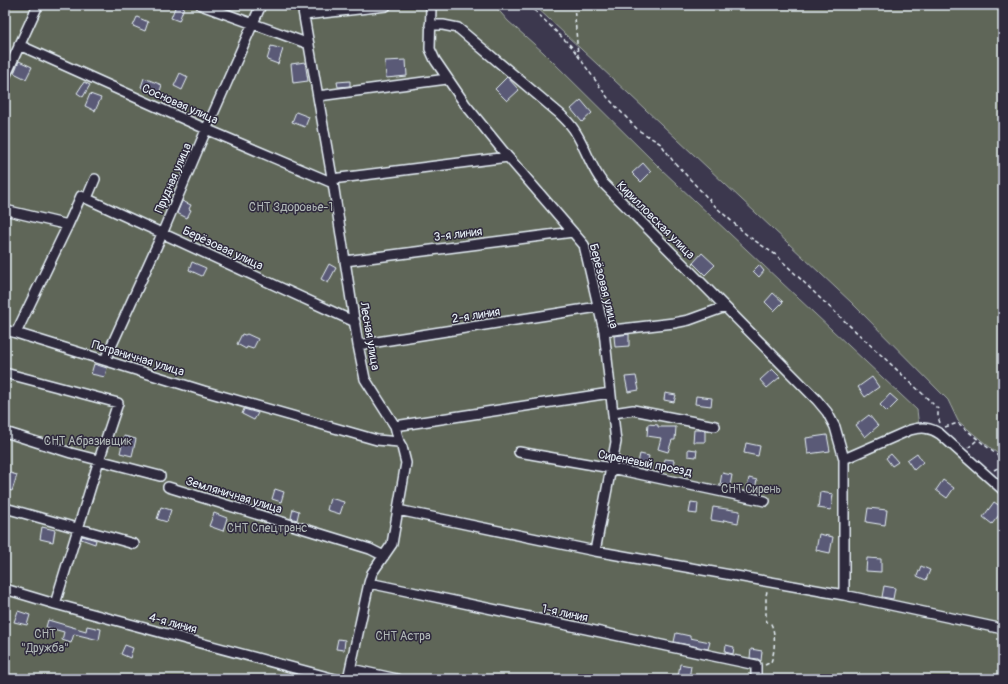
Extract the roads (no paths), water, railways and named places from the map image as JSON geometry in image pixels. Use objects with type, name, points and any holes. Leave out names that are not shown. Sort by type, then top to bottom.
[{"type":"street","points":[[5,77],[38,5]]},
{"type":"street","points":[[201,5],[309,44]]},
{"type":"street","name":"Прудная улица","points":[[105,360],[162,233],[260,5]]},
{"type":"street","name":"Лесная улица","points":[[302,5],[333,181],[358,346],[365,379],[395,426],[406,463],[392,544],[372,573],[348,679]]},
{"type":"street","name":"Берёзовая улица","points":[[431,5],[430,49],[435,60],[465,104],[508,157],[584,245],[604,331],[616,442],[595,551]]},
{"type":"street","points":[[304,15],[386,6]]},
{"type":"street","name":"Кирилловская улица","points":[[430,25],[443,25],[458,28],[560,114],[577,134],[596,174],[602,183],[725,306],[827,412],[835,427],[844,459],[844,595]]},
{"type":"street","name":"Сосновая улица","points":[[19,45],[206,129],[333,181]]},
{"type":"street","points":[[318,96],[447,78]]},
{"type":"street","points":[[333,181],[508,157]]},
{"type":"street","points":[[16,333],[68,225],[95,179]]},
{"type":"street","name":"Берёзовая улица","points":[[84,197],[355,322]]},
{"type":"street","points":[[5,210],[68,225]]},
{"type":"street","name":"3-я линия","points":[[346,261],[573,232]]},
{"type":"street","points":[[604,331],[689,320],[725,306]]},
{"type":"street","name":"2-я линия","points":[[358,346],[598,308]]},
{"type":"street","name":"Пограничная улица","points":[[5,330],[204,391],[369,438],[399,442]]},
{"type":"street","points":[[5,373],[118,403],[55,604]]},
{"type":"street","points":[[395,426],[610,392]]},
{"type":"street","points":[[613,413],[633,410],[715,426]]},
{"type":"street","points":[[844,459],[919,427],[935,430],[1003,490]]},
{"type":"street","points":[[5,432],[99,460],[160,476]]},
{"type":"street","name":"Сиреневый проезд","points":[[519,452],[611,468],[765,501]]},
{"type":"street","name":"Земляничная улица","points":[[168,487],[370,549],[384,556]]},
{"type":"street","points":[[5,508],[134,544]]},
{"type":"street","points":[[398,510],[595,551],[844,595],[1003,629]]},
{"type":"street","name":"1-я линия","points":[[369,583],[756,666],[756,679]]},
{"type":"street","name":"4-я линия","points":[[5,589],[55,604],[335,679]]},
{"type":"street","points":[[350,669],[396,679]]},
{"type":"park label","name":"СНТ Здоровье-1","points":[[291,207]]},
{"type":"park label","name":"СНТ Абразивщик","points":[[88,441]]},
{"type":"park label","name":"СНТ Сирень","points":[[751,489]]},
{"type":"park label","name":"СНТ Спецтранс","points":[[267,528]]},
{"type":"park label","name":"СНТ Астра","points":[[403,636]]},
{"type":"park label","name":"СНТ \"Дружба\"","points":[[45,641]]}]
